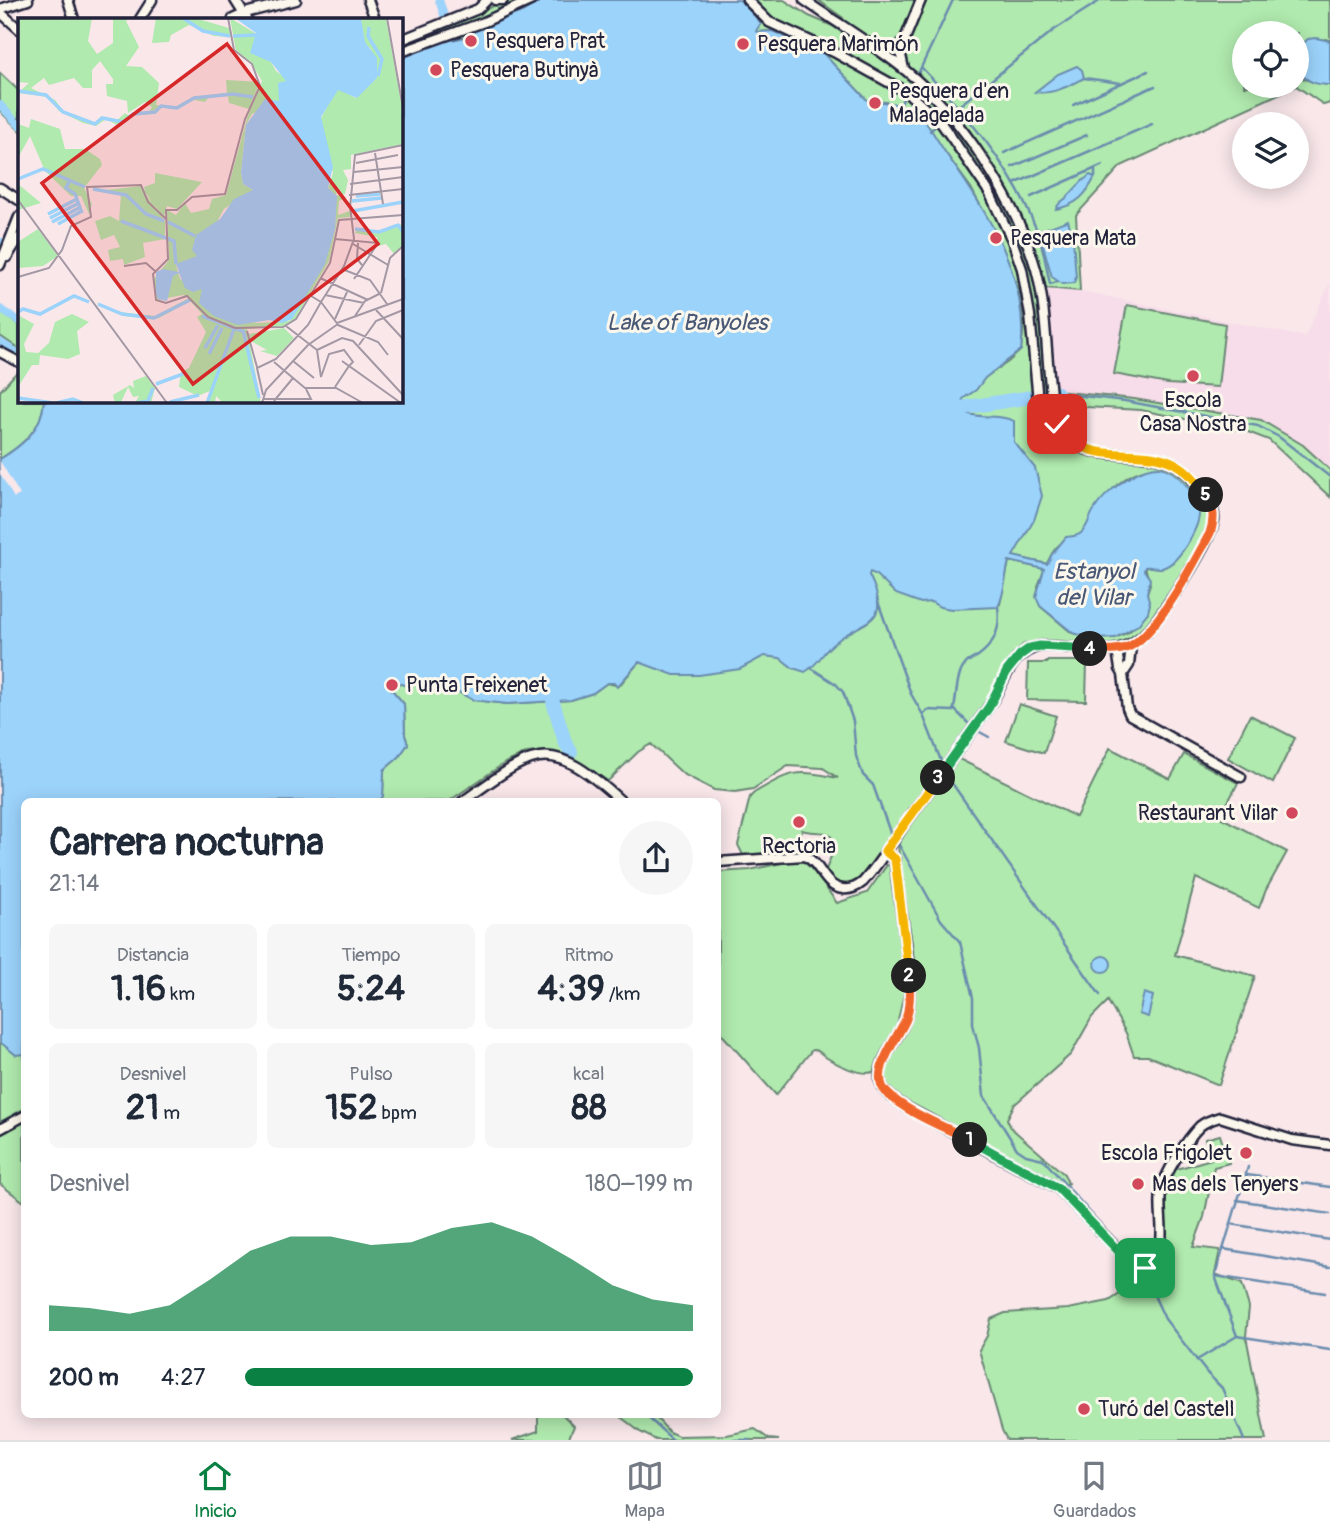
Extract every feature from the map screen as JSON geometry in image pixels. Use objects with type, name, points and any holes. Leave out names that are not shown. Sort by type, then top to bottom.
[{"type":"street","points":[[18,28],[0,10],[28,0]]},
{"type":"street","points":[[68,0],[74,18]]},
{"type":"street","points":[[142,18],[152,0]]},
{"type":"street","points":[[235,0],[247,15]]},
{"type":"street","points":[[242,0],[247,15]]},
{"type":"street","points":[[247,15],[296,0]]},
{"type":"street","points":[[368,0],[375,18]]},
{"type":"street","points":[[402,40],[478,9],[487,0]]},
{"type":"street","points":[[495,0],[503,0]]},
{"type":"street","points":[[402,52],[532,0]]},
{"type":"street","points":[[747,0],[769,22],[834,52],[902,90],[941,124],[954,141],[989,192],[1012,240],[1026,283],[1038,409]]},
{"type":"street","points":[[721,862],[796,855],[808,857],[831,884],[845,889],[855,887],[863,881],[989,707],[1011,665],[1030,648],[1056,645],[1117,650],[1131,646],[1142,638],[1163,612],[1206,541],[1214,522],[1210,502],[1187,472],[1171,462],[1098,452],[1078,446],[1057,424],[1052,406],[1036,271],[1023,235],[987,167],[957,121],[925,87],[881,52],[804,0]]},
{"type":"street","points":[[904,69],[900,51],[921,0]]},
{"type":"street","points":[[881,52],[895,50],[902,45]]},
{"type":"street","points":[[0,188],[18,199]]},
{"type":"street","points":[[0,267],[18,220]]},
{"type":"street","points":[[0,267],[18,240]]},
{"type":"street","points":[[0,352],[18,361]]},
{"type":"street","points":[[1123,674],[1129,665],[1131,646]]},
{"type":"street","points":[[1117,650],[1130,715],[1241,777]]},
{"type":"street","points":[[468,798],[518,762],[543,756],[555,757],[579,766],[617,798]]},
{"type":"street","points":[[885,851],[895,859],[910,987],[907,1017],[880,1071],[880,1082],[885,1091],[904,1106],[1058,1188],[1134,1266],[1145,1268],[1156,1259],[1160,1251],[1161,1191],[1169,1171],[1199,1127],[1209,1120],[1220,1117],[1293,1139],[1330,1145]]},
{"type":"street","points":[[0,1129],[21,1118]]},
{"type":"shaded area","name":"Escola Casa Nostra","points":[[1330,283],[1330,470],[1303,445],[1134,399],[1056,391],[1045,287],[1080,291],[1305,337]]},
{"type":"green space","points":[[508,0],[543,0],[522,12],[493,22],[473,36],[402,72],[402,44]]},
{"type":"green space","points":[[740,0],[784,0],[809,16],[835,27],[895,66],[924,0],[1330,0],[1330,41],[1326,39],[1309,42],[1309,21],[1232,21],[1232,98],[1270,98],[1239,112],[1232,112],[1232,115],[1121,166],[1076,215],[1080,291],[1045,288],[1056,391],[1134,399],[1261,420],[1303,445],[1330,470],[1330,497],[1269,440],[1248,432],[1141,410],[1049,405],[1051,421],[1063,439],[1105,457],[1147,461],[1174,469],[1188,480],[1207,507],[1209,518],[1205,536],[1158,613],[1138,636],[1112,646],[1033,642],[1024,644],[1013,654],[979,714],[862,878],[846,884],[837,883],[826,870],[834,844],[833,839],[825,833],[802,830],[796,851],[743,855],[738,845],[750,797],[754,793],[794,774],[812,773],[838,778],[823,768],[788,766],[753,789],[735,792],[714,790],[683,774],[651,744],[638,752],[608,781],[569,756],[548,751],[527,753],[505,763],[453,798],[382,798],[384,770],[398,758],[408,744],[404,704],[386,683],[387,679],[407,686],[424,683],[453,689],[474,700],[507,704],[571,700],[593,693],[607,683],[619,686],[639,662],[866,567],[1000,604],[1009,561],[1045,569],[1038,586],[1040,606],[1072,633],[1115,638],[1129,632],[1148,612],[1147,593],[1150,584],[1145,567],[1173,562],[1190,539],[1192,492],[1173,475],[1154,469],[1134,474],[1113,489],[1082,533],[1059,545],[1047,564],[1012,556],[1030,525],[964,419],[954,398],[1008,362],[1021,350],[1024,326],[1019,291],[998,239],[971,188],[918,115],[886,102],[868,101],[822,52],[772,31],[755,31],[761,23]]},
{"type":"green space","points":[[818,0],[915,0],[901,35],[885,47],[842,21],[843,18]]},
{"type":"green space","points":[[0,73],[18,90],[18,129],[0,111]]},
{"type":"green space","points":[[1309,80],[1330,85],[1330,103],[1324,105],[1309,95]]},
{"type":"green space","points":[[1127,305],[1225,324],[1218,387],[1168,384],[1114,374]]},
{"type":"green space","points":[[0,312],[18,324],[18,348],[0,336]]},
{"type":"green space","points":[[18,373],[18,402],[44,402],[40,420],[30,435],[0,459],[0,391]]},
{"type":"green space","points":[[1087,661],[1086,701],[1027,700],[1028,663]]},
{"type":"green space","points":[[1019,704],[1056,716],[1044,753],[1006,741]]},
{"type":"green space","points":[[1250,715],[1295,738],[1273,783],[1228,758]]},
{"type":"green space","points":[[1110,748],[1170,779],[1184,754],[1238,783],[1220,817],[1287,852],[1259,908],[1196,878],[1175,955],[1255,976],[1219,1085],[1148,1056],[1134,1056],[1126,1033],[1108,1001],[1092,1017],[1071,1054],[1014,1105],[1007,1119],[1011,1128],[1064,1174],[1068,1183],[1061,1187],[906,1104],[890,1091],[885,1083],[883,1072],[909,1018],[898,841],[957,758],[1076,817]]},
{"type":"green space","points":[[799,859],[806,860],[837,903],[867,893],[887,865],[890,866],[905,989],[896,1030],[873,1072],[850,1069],[832,1061],[819,1051],[812,1050],[776,1095],[721,1033],[721,872],[750,870]]},
{"type":"green space","points":[[0,1037],[21,1048],[21,1111],[0,1122]]},
{"type":"green space","points":[[21,1122],[21,1200],[0,1184],[0,1134]]},
{"type":"green space","points":[[1220,1135],[1229,1163],[1214,1167],[1204,1217],[1193,1247],[1220,1250],[1215,1274],[1242,1284],[1249,1307],[1246,1336],[1266,1440],[1007,1440],[979,1350],[987,1336],[991,1319],[1005,1313],[1068,1309],[1109,1301],[1153,1272],[1163,1257],[1164,1194],[1173,1170],[1211,1159],[1205,1139]]},
{"type":"green space","points":[[538,1418],[566,1418],[574,1426],[568,1440],[512,1440],[538,1431]]},
{"type":"green space","points":[[622,1418],[657,1418],[669,1432],[678,1436],[727,1435],[755,1429],[769,1439],[779,1440],[656,1440]]},
{"type":"water","name":"Lake of Banyoles","points":[[543,0],[740,0],[761,23],[757,32],[772,31],[822,52],[868,101],[902,106],[914,111],[930,129],[990,222],[1012,271],[1019,297],[1021,350],[985,378],[961,403],[968,413],[1014,421],[1014,442],[1035,468],[1042,496],[1034,520],[1013,556],[1047,564],[1066,537],[1083,531],[1105,496],[1122,482],[1151,468],[1159,467],[1173,472],[1191,491],[1199,513],[1196,528],[1174,561],[1161,568],[1145,567],[1150,579],[1147,593],[1150,604],[1148,612],[1138,625],[1115,638],[1096,639],[1073,633],[1040,606],[1036,597],[1044,569],[1009,561],[998,607],[951,609],[931,602],[921,603],[896,594],[870,572],[878,604],[876,613],[832,645],[805,672],[793,668],[780,658],[764,656],[740,669],[699,675],[674,675],[639,662],[617,687],[614,683],[607,683],[593,693],[571,700],[507,704],[473,700],[453,689],[424,683],[407,686],[387,679],[386,683],[404,704],[408,744],[398,758],[384,770],[382,798],[21,798],[21,1054],[16,1055],[0,1042],[0,459],[30,435],[40,420],[44,402],[402,402],[402,59],[436,43],[472,36],[473,29],[522,12]]},
{"type":"water","points":[[1309,39],[1330,41],[1330,85],[1309,81]]},
{"type":"water","points":[[1077,66],[1082,70],[1084,78],[1054,91],[1035,92],[1058,74]]},
{"type":"water","points":[[1090,175],[1095,177],[1080,198],[1070,205],[1056,209],[1083,180]]},
{"type":"water","points":[[1068,220],[1073,239],[1076,277],[1074,283],[1062,284],[1052,277],[1039,231]]},
{"type":"water","points":[[1103,956],[1109,958],[1109,970],[1103,972],[1097,970],[1095,964],[1097,958]]},
{"type":"water","points":[[1144,993],[1153,996],[1148,1017],[1139,1014]]},
{"type":"pier","points":[[0,461],[20,495],[14,498],[0,474]]},
{"type":"waterway","points":[[439,0],[444,15]]},
{"type":"waterway","points":[[918,74],[953,0]]},
{"type":"waterway","points":[[955,109],[1054,30],[1101,0]]},
{"type":"waterway","points":[[922,68],[971,123],[1013,182],[1038,233],[1050,284],[1057,282]]},
{"type":"waterway","points":[[1073,105],[1148,71]]},
{"type":"waterway","points":[[1084,78],[1121,83]]},
{"type":"waterway","points":[[1004,153],[1155,86]]},
{"type":"waterway","points":[[900,106],[907,88]]},
{"type":"waterway","points":[[0,105],[18,124]]},
{"type":"waterway","points":[[930,131],[938,124]]},
{"type":"waterway","points":[[1014,184],[1152,124]]},
{"type":"waterway","points":[[1012,167],[1087,135]]},
{"type":"waterway","points":[[1031,197],[1103,165]]},
{"type":"waterway","points":[[1095,169],[1095,177]]},
{"type":"waterway","points":[[0,309],[18,320]]},
{"type":"waterway","points":[[0,342],[14,351]]},
{"type":"waterway","points":[[1057,393],[1125,401],[1258,426],[1279,437],[1330,477]]},
{"type":"waterway","points":[[961,408],[1057,393]]},
{"type":"waterway","points":[[877,599],[911,694],[923,715]]},
{"type":"waterway","points":[[998,607],[996,634],[989,646],[962,669],[953,711],[928,710],[923,715],[947,776],[1100,995]]},
{"type":"waterway","points":[[811,668],[836,684],[843,692],[853,721],[856,756],[863,775],[873,785],[891,835]]},
{"type":"waterway","points":[[553,702],[565,742],[571,752]]},
{"type":"waterway","points":[[954,709],[971,726]]},
{"type":"waterway","points":[[976,730],[989,737]]},
{"type":"waterway","points":[[898,843],[941,920],[960,942],[973,998],[973,1024],[979,1048],[984,1096],[1017,1149],[1026,1155],[1043,1159],[1116,1242]]},
{"type":"waterway","points":[[1197,1360],[1237,1336],[1215,1276],[1248,1167]]},
{"type":"waterway","points":[[1247,1175],[1330,1187]]},
{"type":"waterway","points":[[1237,1200],[1330,1214]]},
{"type":"waterway","points":[[1231,1224],[1330,1240]]},
{"type":"waterway","points":[[1223,1249],[1330,1267]]},
{"type":"waterway","points":[[1147,1281],[1161,1267]]},
{"type":"waterway","points":[[1145,1276],[1165,1319],[1222,1388],[1244,1440]]},
{"type":"waterway","points":[[1215,1276],[1325,1293]]},
{"type":"waterway","points":[[1237,1336],[1330,1350]]},
{"type":"waterway","points":[[648,1418],[673,1440]]},
{"type":"waterway","points":[[734,1440],[750,1440]]},
{"type":"place","name":"Pesquera Prat","points":[[471,41]]},
{"type":"place","name":"Pesquera Marimón","points":[[743,44]]},
{"type":"place","name":"Pesquera Butinyà","points":[[436,70]]},
{"type":"place","name":"Pesquera d'en Malagelada","points":[[875,103]]},
{"type":"place","name":"Pesquera Mata","points":[[996,238]]},
{"type":"place","name":"Escola Casa Nostra","points":[[1193,376]]},
{"type":"place","name":"Punta Freixenet","points":[[392,685]]},
{"type":"place","name":"Restaurant Vilar","points":[[1292,813]]},
{"type":"place","name":"Rectoria","points":[[799,822]]},
{"type":"place","name":"Escola Frigolet","points":[[1246,1153]]},
{"type":"place","name":"Mas dels Tenyers","points":[[1138,1184]]},
{"type":"place","name":"Turó del Castell","points":[[1084,1409]]},
{"type":"route","points":[[1057,424],[1078,446],[1117,455],[1164,459],[1177,465],[1187,472],[1204,492],[1210,502],[1214,522],[1206,541],[1163,612],[1135,644],[1117,650],[1040,646],[1030,648],[1016,660],[1007,671],[989,707],[885,851],[895,859],[910,987],[907,1017],[880,1071],[880,1082],[885,1091],[904,1106],[1058,1188],[1129,1262],[1139,1268],[1145,1268]]},
{"type":"water label","name":"Estanyol del Vilar","points":[[1094,584]]}]
